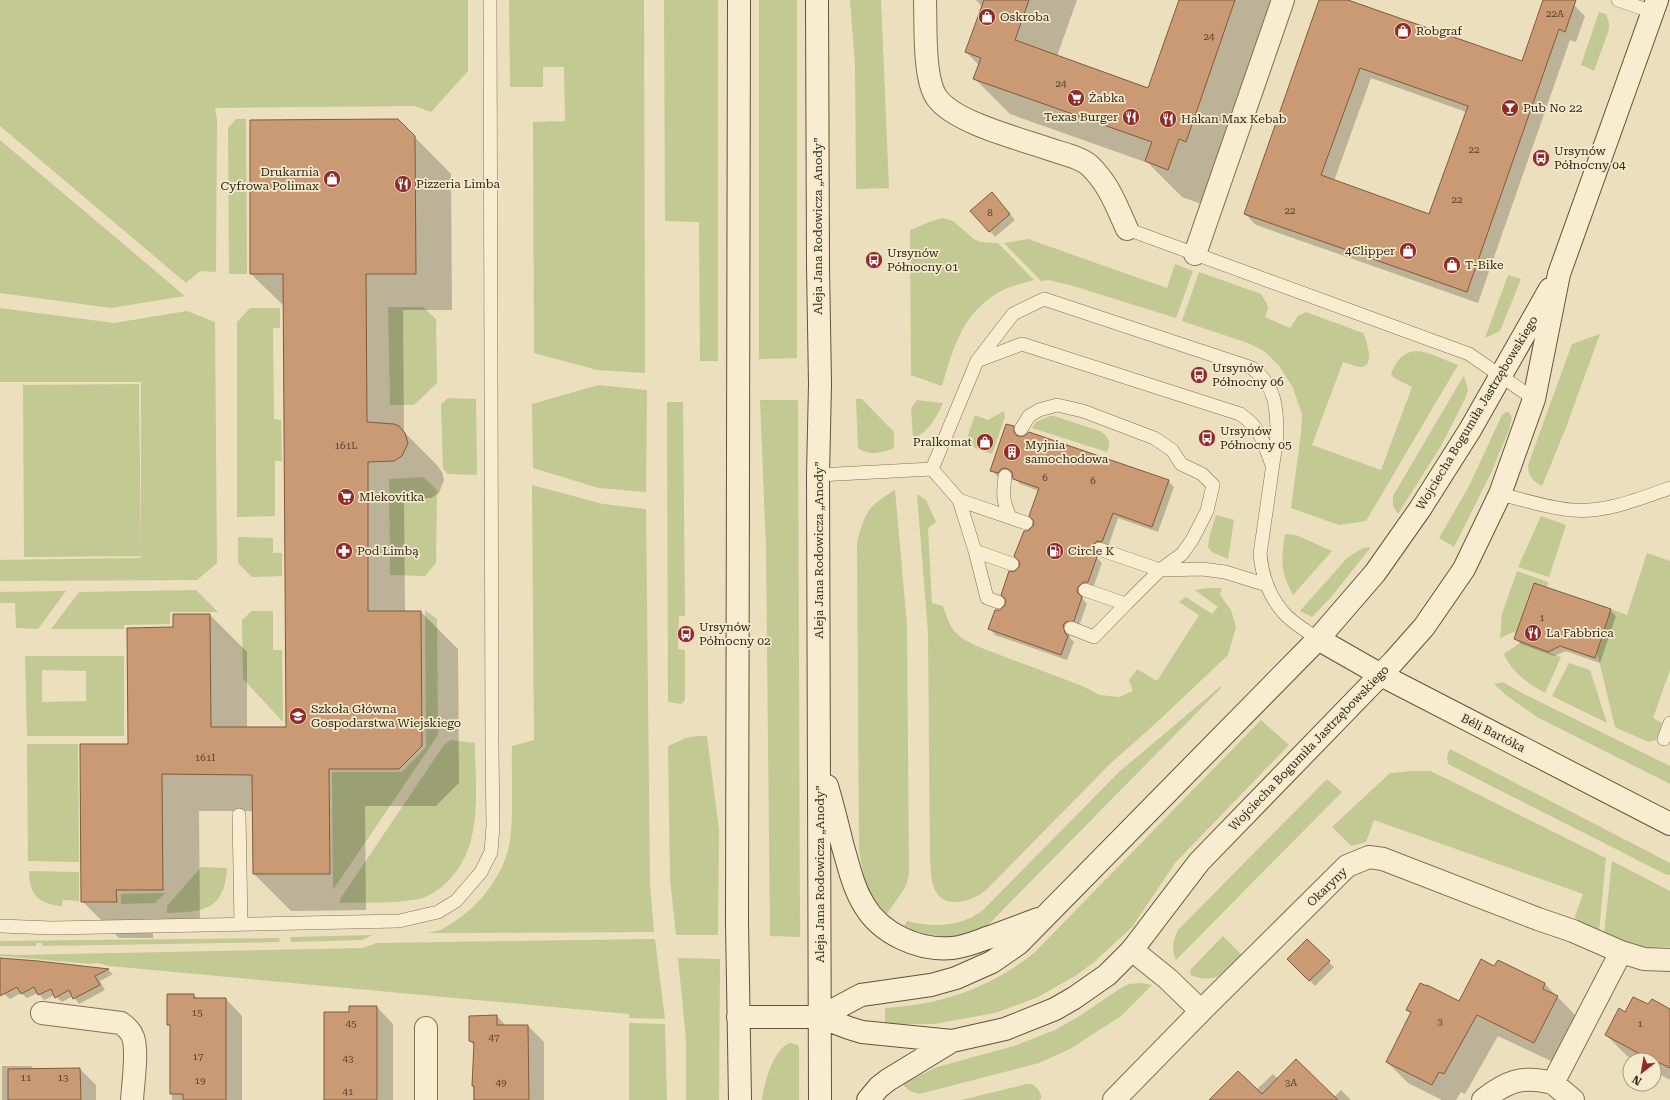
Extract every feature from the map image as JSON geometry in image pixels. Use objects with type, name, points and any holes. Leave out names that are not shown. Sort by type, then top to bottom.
[{"type":"street","points":[[739,0],[738,1017],[740,1100]]},
{"type":"street","name":"Aleja Jana Rodowicza „Anody”","points":[[818,0],[818,266],[820,384],[818,475],[820,1100]]},
{"type":"street","points":[[925,0],[929,77],[937,98],[952,111],[976,124],[1066,154],[1087,163],[1105,183],[1127,229]]},
{"type":"street","points":[[1195,254],[1283,0]]},
{"type":"street","name":"Wojciecha Bogumiła Jastrzębowskiego","points":[[868,1100],[879,1087],[888,1080],[952,1041],[1005,1028],[1055,1009],[1074,998],[1119,964],[1132,950],[1199,862],[1381,675],[1409,644],[1444,600],[1464,569],[1500,494],[1534,399],[1560,274],[1655,6]]},
{"type":"street","name":"Wojciecha Bogumiła Jastrzębowskiego","points":[[820,1017],[861,995],[931,984],[956,978],[992,962],[1018,944],[1318,639],[1375,573],[1420,509],[1470,430],[1499,376],[1560,274]]},
{"type":"street","name":"Béli Bartóka","points":[[1318,639],[1381,675],[1670,824]]},
{"type":"street","points":[[819,754],[850,874],[864,906],[875,919],[889,930],[906,941],[923,946],[952,948],[967,945],[1045,916]]},
{"type":"street","name":"Okaryny","points":[[1114,1100],[1347,866],[1370,857],[1383,859],[1573,931],[1621,952],[1644,959],[1670,960]]},
{"type":"street","points":[[1132,950],[1168,979],[1201,1011]]},
{"type":"street","points":[[1553,1083],[1621,952]]},
{"type":"street","points":[[42,1013],[121,1023],[129,1030],[133,1036],[135,1046],[132,1100]]},
{"type":"street","points":[[738,1017],[820,1017],[862,1032],[952,1041]]},
{"type":"street","points":[[426,1028],[426,1100]]},
{"type":"street","points":[[1483,1100],[1494,1091],[1519,1080],[1536,1078],[1553,1083],[1573,1100]]},
{"type":"lane","points":[[0,926],[52,928],[399,921],[438,912],[456,901],[481,872],[491,852],[493,826],[490,0]]},
{"type":"lane","points":[[1618,0],[1655,6]]},
{"type":"lane","points":[[1127,229],[1469,354],[1534,399]]},
{"type":"lane","points":[[932,469],[977,361],[1013,314],[1044,299],[1252,368],[1260,374],[1267,383],[1273,395],[1277,410],[1277,436],[1260,554],[1262,569],[1267,585],[1283,613],[1318,639]]},
{"type":"lane","points":[[977,361],[1022,344],[1240,414],[1252,422],[1260,435],[1273,466]]},
{"type":"lane","points":[[1021,429],[1030,416],[1039,410],[1057,405],[1083,411],[1154,438],[1172,450],[1181,464],[1202,474],[1213,485],[1207,511],[1192,540],[1182,554],[1160,570],[1094,637],[1071,628]]},
{"type":"lane","points":[[818,475],[932,469]]},
{"type":"lane","points":[[932,469],[959,500],[976,551],[987,598],[998,602]]},
{"type":"lane","points":[[1005,476],[1003,496],[1005,508],[1011,518]]},
{"type":"lane","points":[[1500,494],[1540,504],[1573,510],[1624,504],[1670,488]]},
{"type":"lane","points":[[959,500],[1026,523]]},
{"type":"lane","points":[[1099,549],[1160,570],[1202,569],[1225,572],[1267,585]]},
{"type":"lane","points":[[976,551],[1012,564]]},
{"type":"lane","points":[[1085,590],[1126,604]]},
{"type":"lane","points":[[1664,739],[1670,723]]},
{"type":"lane","points":[[239,815],[241,924]]},
{"type":"green space","points":[[0,0],[468,0],[468,71],[431,112],[414,106],[215,108],[217,120],[216,272],[200,271],[186,283],[0,126]]},
{"type":"green space","points":[[509,0],[644,0],[645,373],[597,370],[534,353],[533,122],[565,121],[564,67],[543,67],[543,87],[510,87]]},
{"type":"green space","points":[[664,0],[718,0],[718,361],[700,361],[699,222],[665,221]]},
{"type":"green space","points":[[759,0],[797,0],[797,358],[759,359]]},
{"type":"green space","points":[[850,0],[881,0],[889,188],[856,189],[855,65]]},
{"type":"green space","points":[[1599,12],[1606,14],[1609,29],[1594,71],[1581,65]]},
{"type":"green space","points":[[236,119],[246,119],[247,274],[229,274],[228,128]]},
{"type":"green space","points":[[0,140],[185,296],[111,308],[0,293]]},
{"type":"green space","points":[[943,218],[953,221],[974,239],[980,242],[998,243],[1034,280],[1005,289],[979,307],[962,330],[951,356],[942,386],[911,375],[910,230]]},
{"type":"green space","points":[[1028,239],[1167,288],[1175,264],[1193,271],[1176,318],[1070,285],[1048,280],[1041,281],[1004,243]]},
{"type":"green space","points":[[1199,272],[1261,294],[1267,304],[1268,309],[1265,317],[1290,328],[1298,316],[1306,312],[1363,333],[1369,352],[1368,363],[1366,366],[1361,367],[1343,362],[1312,445],[1381,470],[1412,387],[1394,378],[1391,374],[1397,362],[1404,355],[1411,352],[1420,352],[1428,353],[1458,365],[1366,521],[1339,525],[1291,508],[1301,433],[1302,414],[1293,388],[1280,367],[1264,351],[1248,343],[1182,321]]},
{"type":"green space","points":[[1508,275],[1521,279],[1500,331],[1485,338]]},
{"type":"green space","points":[[388,307],[423,307],[436,319],[437,383],[414,405],[390,405]]},
{"type":"green space","points":[[0,308],[114,323],[187,311],[215,322],[217,563],[197,580],[0,581],[0,560],[141,558],[141,382],[0,382]]},
{"type":"green space","points":[[250,308],[280,308],[280,328],[273,328],[274,419],[281,420],[282,461],[275,461],[275,516],[237,517],[237,322]]},
{"type":"green space","points":[[1600,334],[1565,430],[1542,486],[1531,477],[1528,465],[1572,344]]},
{"type":"green space","points":[[1464,375],[1468,390],[1465,399],[1441,446],[1398,514],[1393,506],[1393,496]]},
{"type":"green space","points":[[139,384],[141,556],[24,557],[23,385]]},
{"type":"green space","points":[[598,385],[647,390],[646,492],[599,488],[533,468],[532,404]]},
{"type":"green space","points":[[448,398],[476,399],[477,475],[448,474],[443,469],[441,404]]},
{"type":"green space","points":[[856,399],[862,399],[894,432],[894,448],[871,453],[862,451],[858,448]]},
{"type":"green space","points":[[760,400],[798,400],[800,937],[770,936],[766,548]]},
{"type":"green space","points":[[917,400],[943,403],[938,414],[928,428],[913,439],[911,408]]},
{"type":"green space","points":[[667,402],[683,402],[685,616],[679,616],[678,649],[685,650],[685,700],[681,704],[668,702]]},
{"type":"green space","points":[[1004,411],[1005,417],[992,454],[965,444],[975,415],[988,420]]},
{"type":"green space","points":[[1509,412],[1512,418],[1509,430],[1491,473],[1454,547],[1439,538],[1469,486],[1502,415]]},
{"type":"green space","points":[[1050,416],[1100,431],[1105,435],[1109,443],[1107,452],[1032,428],[1036,422]]},
{"type":"green space","points":[[423,477],[437,490],[436,563],[425,576],[390,575],[389,479]]},
{"type":"green space","points":[[532,485],[603,504],[646,509],[650,884],[654,932],[426,933],[442,929],[456,921],[487,892],[495,880],[507,854],[510,841],[512,806],[512,746],[534,740]]},
{"type":"green space","points":[[895,490],[907,625],[909,874],[906,886],[887,914],[880,907],[870,892],[864,877],[859,849],[857,542],[865,517],[869,511],[879,501]]},
{"type":"green space","points":[[917,494],[926,500],[936,522],[928,528],[932,603],[943,606],[952,627],[959,636],[979,647],[1080,685],[1100,695],[1119,697],[1133,691],[1129,680],[1137,669],[1157,681],[1199,615],[1179,602],[1186,597],[1212,614],[1218,607],[1195,590],[1222,588],[1220,595],[1231,610],[1236,627],[1228,655],[1111,763],[985,891],[966,901],[958,902],[944,900],[938,895],[933,885],[930,863],[928,633]]},
{"type":"green space","points":[[1216,515],[1234,520],[1228,559],[1212,552],[1208,547],[1210,534]]},
{"type":"green space","points":[[1541,516],[1566,525],[1549,577],[1518,567]]},
{"type":"green space","points":[[1285,534],[1296,535],[1332,551],[1293,595],[1286,579],[1282,559]]},
{"type":"green space","points":[[238,537],[273,538],[273,553],[282,553],[282,576],[252,577],[238,563]]},
{"type":"green space","points":[[1371,547],[1332,596],[1312,617],[1300,611],[1348,557],[1363,548]]},
{"type":"green space","points":[[1647,553],[1670,561],[1670,670],[1653,718],[1662,723],[1656,740],[1648,742],[1615,727],[1597,652],[1611,609],[1627,615]]},
{"type":"green space","points":[[1517,571],[1548,582],[1547,587],[1533,583],[1516,634],[1513,632],[1500,638],[1502,614]]},
{"type":"green space","points":[[196,590],[218,612],[170,612],[170,624],[124,625],[124,629],[51,629],[79,592]]},
{"type":"green space","points":[[66,591],[38,629],[16,628],[15,603],[0,603],[0,592]]},
{"type":"green space","points":[[425,610],[437,619],[438,735],[333,890],[332,772],[402,772],[426,747]]},
{"type":"green space","points":[[252,611],[273,611],[273,650],[282,650],[283,722],[243,679],[242,620]]},
{"type":"green space","points":[[1521,642],[1561,657],[1545,693],[1516,672],[1507,661],[1504,654]]},
{"type":"green space","points":[[25,656],[124,656],[124,736],[27,736]],"holes":[[[42,670],[86,671],[86,701],[42,702]]]},
{"type":"green space","points":[[1569,663],[1590,670],[1607,723],[1552,696]]},
{"type":"green space","points":[[1503,682],[1522,693],[1670,766],[1670,784],[1537,717],[1506,695],[1494,684]]},
{"type":"green space","points":[[1221,686],[1222,687],[987,926],[967,936],[949,939],[925,935],[904,927],[907,921],[927,925],[956,923],[966,920],[983,910],[1119,772]]},
{"type":"green space","points":[[1261,720],[1289,745],[1175,863],[1132,927],[1093,963],[1075,976],[1036,998],[995,1013],[934,1024],[885,1024],[885,1008],[926,1003],[945,999],[964,992],[1000,976],[1034,953]]},
{"type":"green space","points":[[707,736],[719,830],[718,935],[676,935],[670,879],[668,746],[686,738]]},
{"type":"green space","points":[[451,740],[475,743],[476,797],[473,833],[468,850],[460,866],[443,886],[432,894],[423,898],[400,902],[340,903],[340,899],[444,745]]},
{"type":"green space","points":[[27,744],[78,744],[79,862],[28,861]]},
{"type":"green space","points":[[1450,749],[1670,863],[1670,874],[1667,875],[1448,764],[1447,757]]},
{"type":"green space","points":[[1430,771],[1606,858],[1599,932],[1576,923],[1575,916],[1583,894],[1374,820],[1366,842],[1351,846],[1332,827],[1390,773]]},
{"type":"green space","points":[[1327,779],[1342,792],[1176,960],[1173,945],[1178,930]]},
{"type":"green space","points":[[1612,861],[1670,891],[1670,947],[1643,948],[1604,934]]},
{"type":"green space","points":[[201,867],[227,868],[222,893],[217,900],[210,906],[201,909],[180,913],[167,913],[167,906]]},
{"type":"green space","points":[[29,871],[79,872],[79,901],[63,900],[62,906],[47,903],[41,900],[33,892],[29,879]]},
{"type":"green space","points":[[165,893],[155,903],[121,904],[121,894]]},
{"type":"green space","points":[[373,935],[362,940],[291,942],[290,937]]},
{"type":"green space","points":[[1223,936],[1242,955],[1230,967],[1214,978],[1199,978],[1190,975],[1191,969]]},
{"type":"green space","points":[[279,938],[280,942],[43,946],[42,943],[36,943],[36,946],[0,946],[0,941]]},
{"type":"green space","points":[[655,939],[665,1019],[629,1018],[629,1014],[109,966],[97,963],[91,964],[0,956],[0,954],[15,955],[363,948],[377,943]]},
{"type":"green space","points":[[678,958],[720,959],[719,1100],[686,1100],[686,1040]]},
{"type":"green space","points":[[1141,983],[1152,985],[1121,1016],[1070,1049],[1039,1063],[919,1094],[910,1091],[902,1084],[937,1067],[1014,1046],[1055,1030],[1078,1017],[1121,988],[1129,984]]},
{"type":"green space","points":[[629,1023],[665,1024],[667,1100],[629,1100]]},
{"type":"green space","points":[[790,1043],[798,1045],[799,1048],[799,1100],[762,1100],[767,1077],[774,1059],[784,1047]]},
{"type":"green space","points":[[1032,1084],[1038,1089],[1042,1097],[1039,1100],[961,1100]]},
{"type":"building","points":[[984,0],[1029,0],[1015,40],[1148,88],[1179,0],[1235,0],[1186,142],[1179,139],[1168,170],[1145,161],[1152,142],[973,79],[981,58],[965,52]]},
{"type":"building","points":[[1319,0],[1348,0],[1522,61],[1543,0],[1576,0],[1565,32],[1559,29],[1467,292],[1244,214]],"holes":[[[1360,68],[1468,106],[1429,214],[1321,175]]]},
{"type":"building","points":[[398,119],[415,136],[416,274],[366,274],[367,422],[394,424],[399,426],[405,433],[408,443],[402,456],[394,461],[368,462],[368,611],[421,611],[422,746],[399,769],[329,769],[330,874],[253,874],[252,775],[162,774],[163,890],[116,890],[117,902],[81,902],[80,744],[128,744],[127,628],[173,627],[173,614],[210,614],[211,727],[286,727],[283,274],[250,274],[250,120]]},
{"type":"building","points":[[992,192],[1010,214],[989,232],[970,211]]},
{"type":"building","points":[[1006,424],[1014,426],[1014,432],[1017,436],[1024,436],[1029,432],[1169,480],[1152,527],[1113,513],[1102,542],[1097,541],[1092,546],[1091,551],[1097,557],[1088,582],[1083,582],[1078,587],[1077,592],[1082,597],[1074,621],[1066,622],[1063,625],[1065,633],[1068,636],[1061,655],[988,629],[995,610],[1000,610],[1005,605],[1006,600],[1001,595],[1009,571],[1014,572],[1019,567],[1020,562],[1014,556],[1024,531],[1028,531],[1033,526],[1034,521],[1029,516],[1039,488],[1013,479],[1012,472],[1006,468],[1001,469],[998,473],[990,471]]},
{"type":"building","points":[[1534,583],[1611,609],[1595,658],[1560,646],[1548,652],[1514,639]]},
{"type":"building","points":[[1307,939],[1330,961],[1309,981],[1287,959]]},
{"type":"building","points":[[0,958],[109,969],[95,976],[100,985],[73,999],[69,990],[55,998],[51,989],[38,995],[34,987],[21,994],[17,987],[0,996]]},
{"type":"building","points":[[1481,959],[1494,966],[1498,960],[1545,983],[1543,989],[1558,996],[1534,1043],[1477,1015],[1444,1074],[1439,1072],[1432,1085],[1386,1062],[1411,1012],[1406,1010],[1420,983],[1459,1001]]},
{"type":"building","points":[[167,994],[194,994],[194,998],[226,998],[226,1100],[183,1100],[183,1094],[170,1094],[170,1025],[167,1025]]},
{"type":"building","points":[[1633,997],[1648,1004],[1652,999],[1670,1009],[1670,1068],[1662,1064],[1662,1052],[1636,1052],[1605,1035],[1619,1008],[1625,1012]]},
{"type":"building","points":[[349,1006],[377,1006],[377,1100],[324,1100],[324,1012],[349,1012]]},
{"type":"building","points":[[497,1015],[497,1025],[528,1025],[529,1100],[474,1100],[474,1086],[472,1086],[474,1042],[469,1041],[469,1016]]},
{"type":"building","points":[[1296,1059],[1338,1100],[1209,1100],[1238,1071],[1262,1094]]},
{"type":"building","points":[[80,1068],[81,1100],[8,1100],[8,1069]]},
{"type":"place","name":"Oskroba","points":[[987,17]]},
{"type":"place","name":"Robgraf","points":[[1403,31]]},
{"type":"place","name":"Żabka","points":[[1076,98]]},
{"type":"place","name":"Pub No 22","points":[[1510,108]]},
{"type":"place","name":"Texas Burger","points":[[1131,117]]},
{"type":"place","name":"Hakan Max Kebab","points":[[1168,119]]},
{"type":"place","name":"Ursynów Północny 04","points":[[1541,158]]},
{"type":"place","name":"Drukarnia Cyfrowa Polimax","points":[[332,179]]},
{"type":"place","name":"Pizzeria Limba","points":[[403,184]]},
{"type":"place","name":"4Clipper","points":[[1408,251]]},
{"type":"place","name":"Ursynów Północny 01","points":[[874,260]]},
{"type":"place","name":"T-Bike","points":[[1452,265]]},
{"type":"place","name":"Ursynów Północny 06","points":[[1199,375]]},
{"type":"place","name":"Ursynów Północny 05","points":[[1207,438]]},
{"type":"place","name":"Pralkomat","points":[[985,442]]},
{"type":"place","name":"Myjnia samochodowa","points":[[1012,452]]},
{"type":"place","name":"Mlekovitka","points":[[346,497]]},
{"type":"place","name":"Pod Limbą","points":[[344,551]]},
{"type":"place","name":"Circle K","points":[[1055,551]]},
{"type":"place","name":"La Fabbrica","points":[[1533,633]]},
{"type":"place","name":"Ursynów Północny 02","points":[[686,634]]},
{"type":"place","name":"Szkoła Główna Gospodarstwa Wiejskiego","points":[[298,716]]}]
